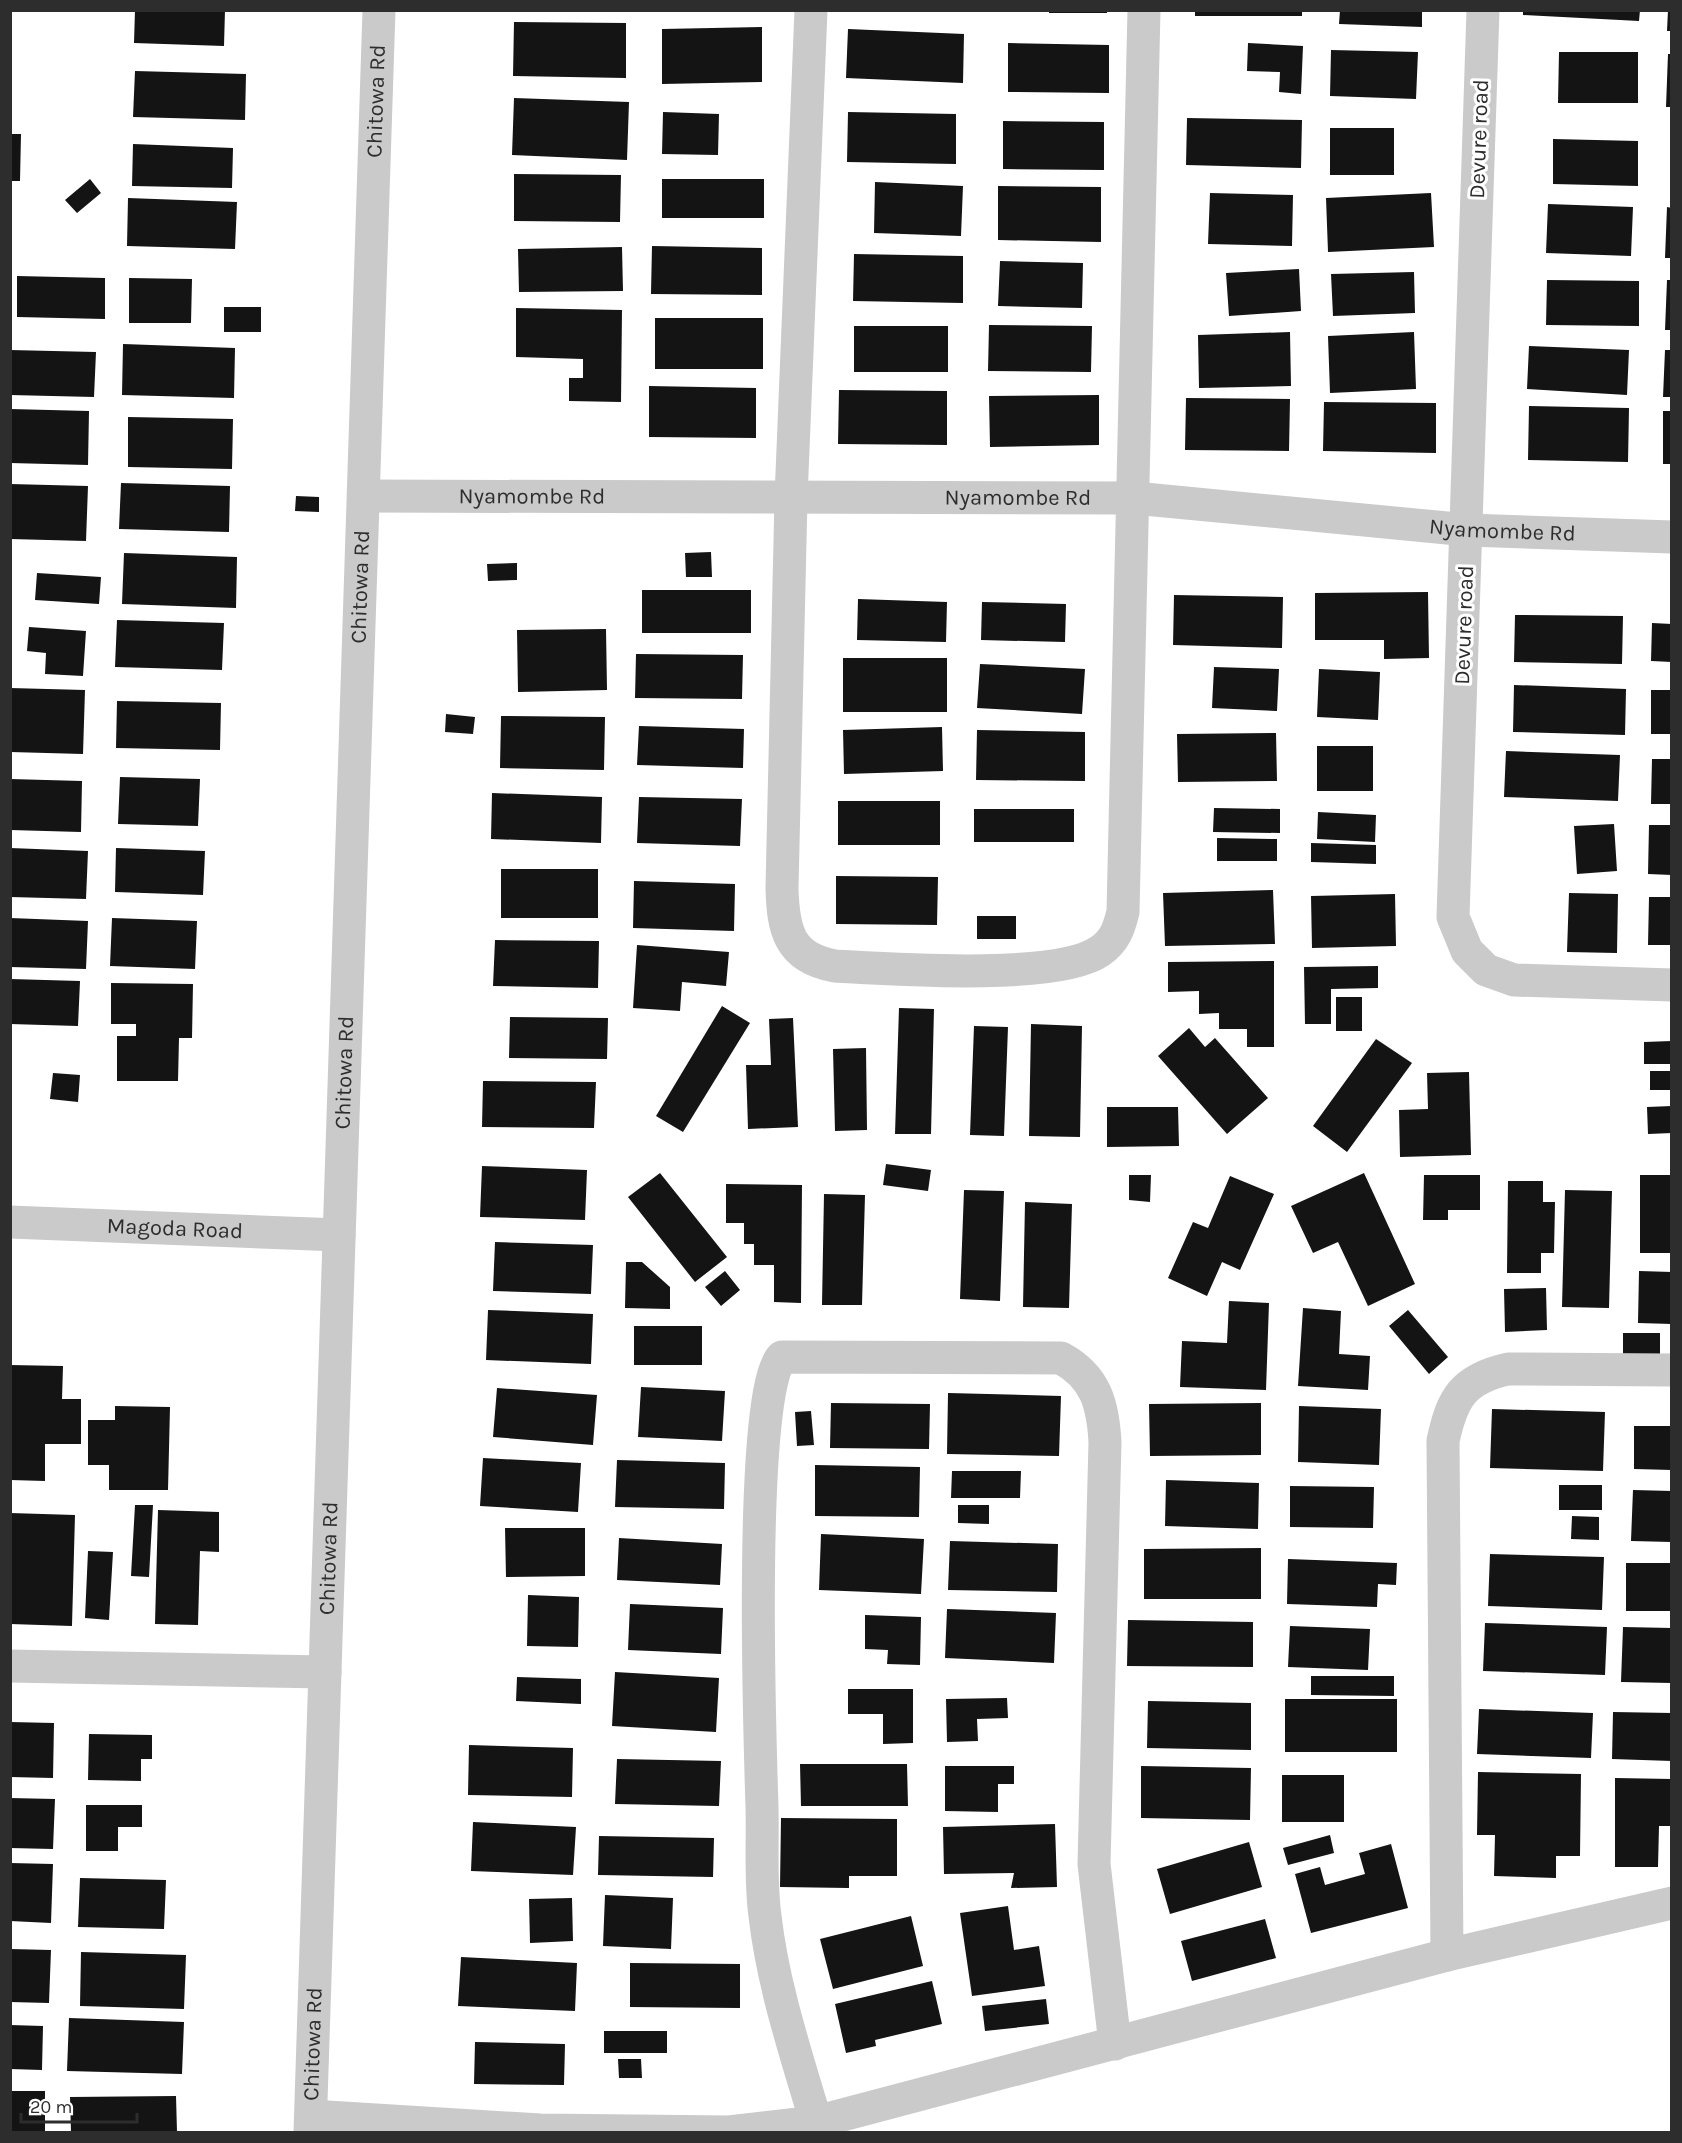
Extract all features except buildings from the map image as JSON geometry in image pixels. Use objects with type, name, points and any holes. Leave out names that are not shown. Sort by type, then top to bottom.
[{"type":"street","name":"Chitowa Rd","points":[[311,2124],[379,10]]},
{"type":"street","points":[[811,10],[791,498],[782,888],[785,925],[794,945],[814,963],[835,966],[1032,970],[1071,963],[1100,952],[1117,934],[1123,912],[1144,10]]},
{"type":"street","name":"Devure road","points":[[1483,10],[1468,530],[1453,917],[1467,951],[1486,970],[1514,981],[1671,985]]},
{"type":"street","name":"Nyamombe Rd","points":[[364,496],[1134,498],[1468,530],[1671,537]]},
{"type":"street","name":"Magoda Road","points":[[10,1222],[339,1235]]},
{"type":"street","points":[[816,2122],[772,1966],[764,1913],[756,1603],[765,1436],[775,1368],[782,1357],[1061,1358],[1079,1368],[1097,1398],[1103,1413],[1105,1442],[1094,1864],[1115,2044]]},
{"type":"street","points":[[1447,1955],[1443,1441],[1449,1413],[1469,1384],[1485,1374],[1508,1369],[1671,1370]]},
{"type":"street","points":[[10,1666],[325,1672]]},
{"type":"street","points":[[311,2124],[729,2132],[816,2122],[1447,1955],[1671,1903]]}]
